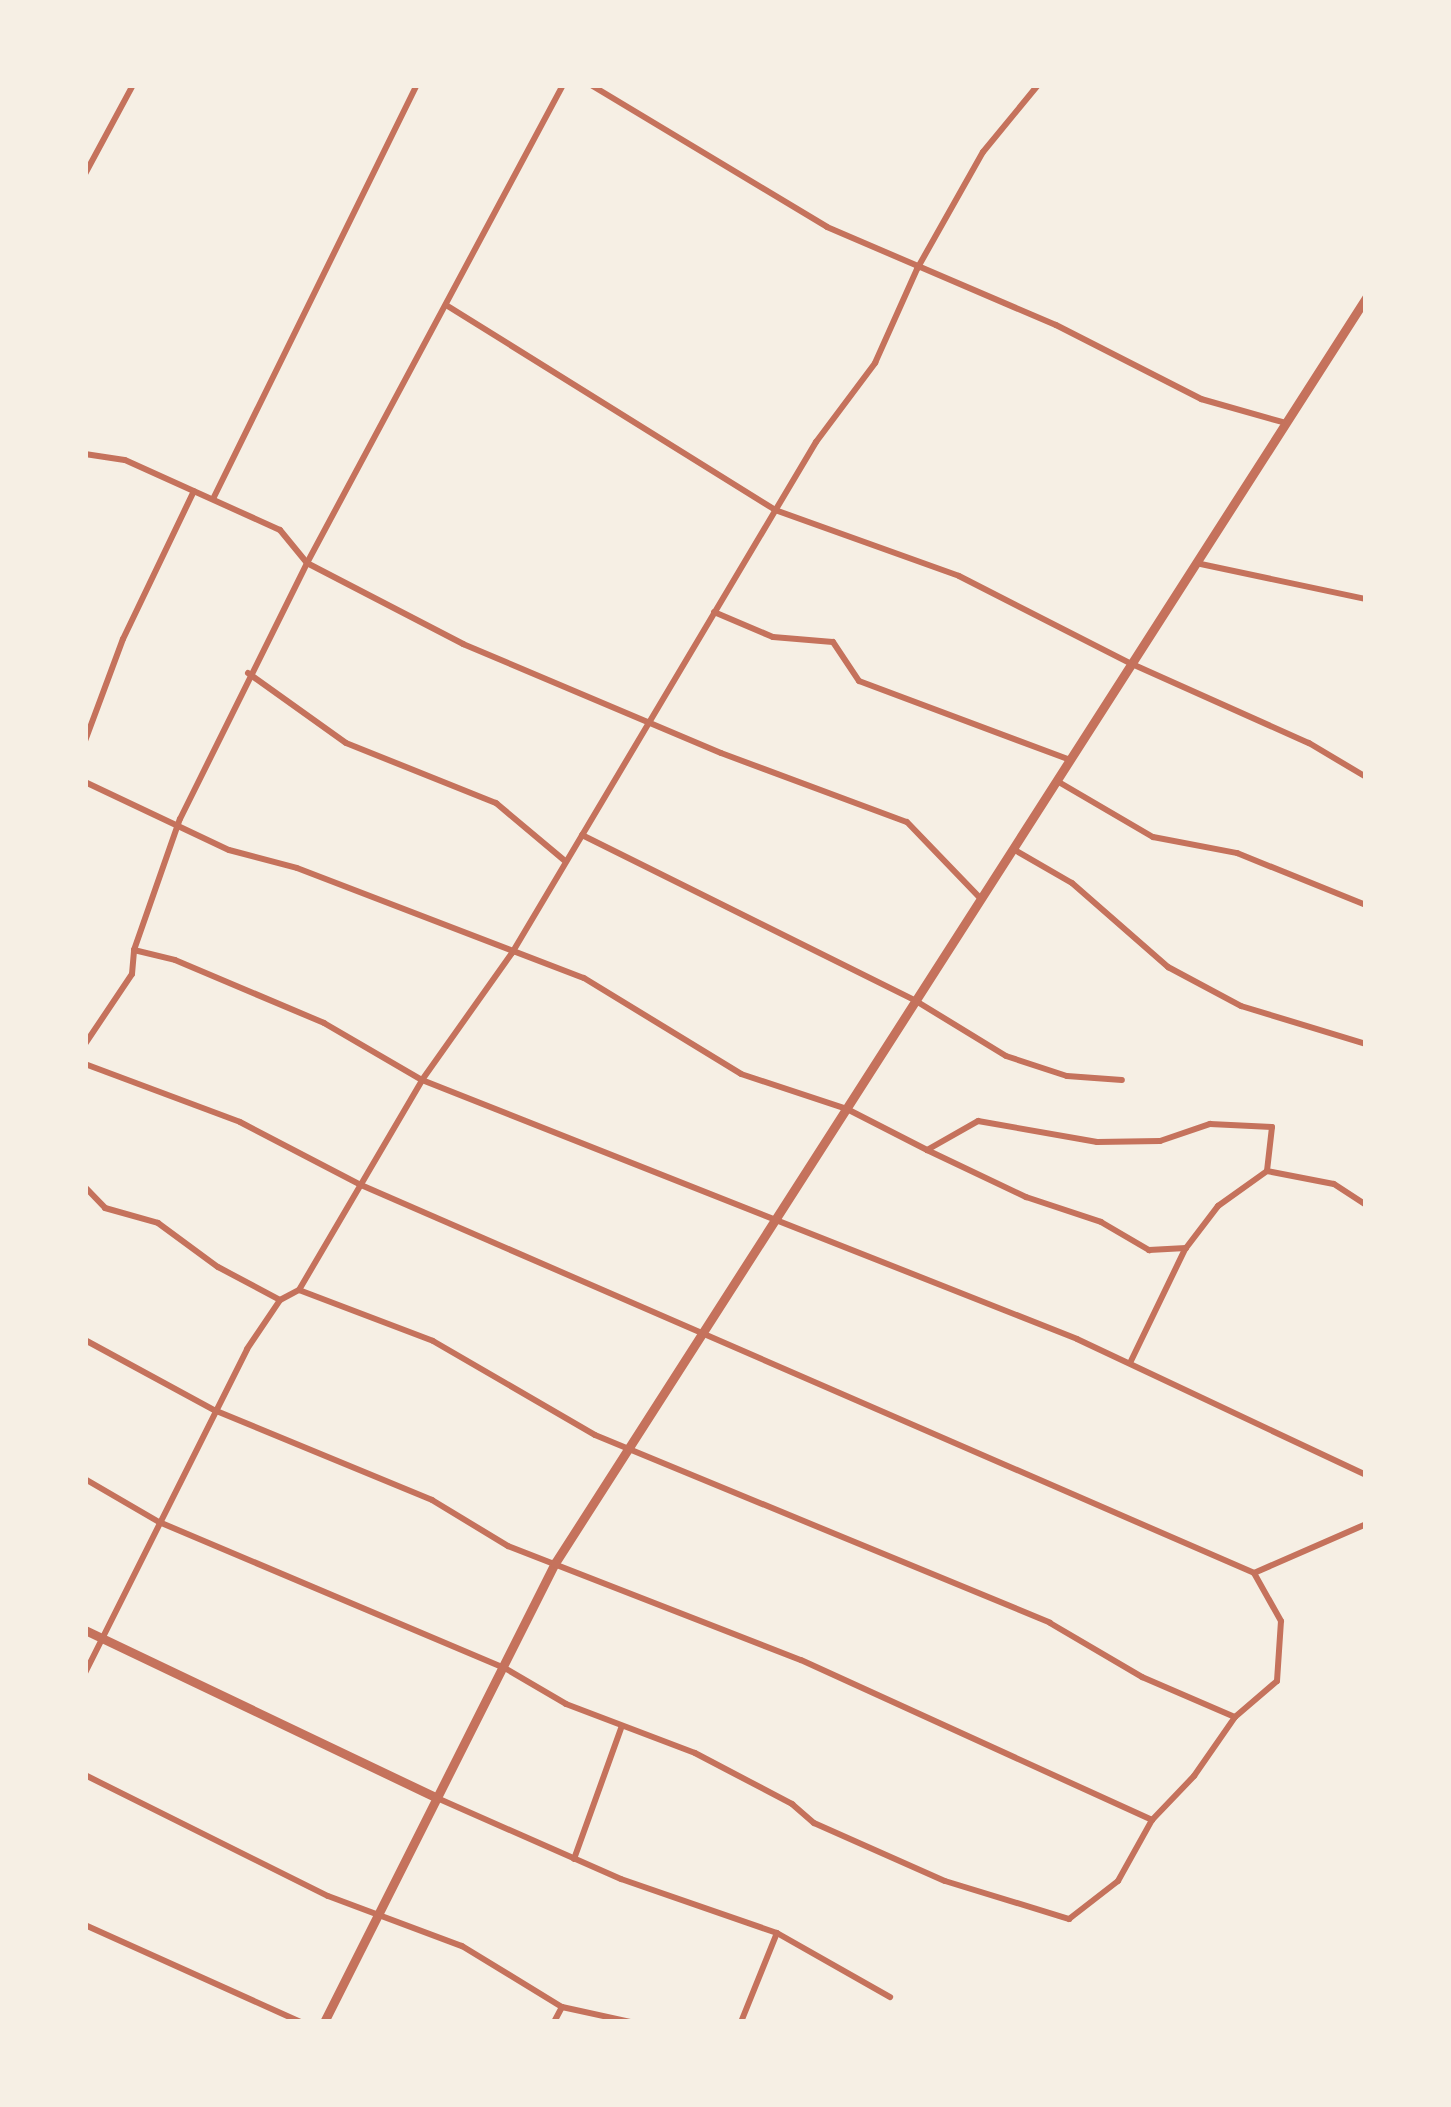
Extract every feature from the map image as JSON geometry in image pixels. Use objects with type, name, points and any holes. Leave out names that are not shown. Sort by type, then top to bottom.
[{"type":"street","points":[[85,174],[133,85]]},
{"type":"street","points":[[213,498],[418,85]]},
{"type":"street","points":[[85,1044],[132,974],[134,950],[178,828],[248,673],[563,85]]},
{"type":"street","points":[[591,85],[827,227],[917,269],[1056,324],[1201,399],[1286,423]]},
{"type":"street","points":[[85,1673],[214,1410],[280,1300],[299,1290],[422,1080],[512,953],[775,510],[875,363],[917,269],[983,152],[1038,85]]},
{"type":"street","points":[[324,2022],[556,1563],[1366,298]]},
{"type":"street","points":[[446,306],[775,510],[958,576],[1132,664],[1309,743],[1366,777]]},
{"type":"street","points":[[86,458],[125,460],[280,530],[307,563],[463,644],[646,723],[907,822],[981,899]]},
{"type":"street","points":[[85,741],[123,639],[194,490]]},
{"type":"street","points":[[1196,564],[1366,599]]},
{"type":"street","points":[[714,612],[773,637],[832,642],[859,681],[1070,760]]},
{"type":"street","points":[[248,673],[346,743],[496,803],[566,861]]},
{"type":"street","points":[[1057,781],[1153,837],[1236,853],[1366,905]]},
{"type":"street","points":[[85,782],[178,828],[584,978],[741,1074],[847,1109],[1026,1197],[1101,1222],[1149,1250],[1186,1248]]},
{"type":"street","points":[[581,834],[916,1001],[1006,1056],[1068,1076],[1122,1080]]},
{"type":"street","points":[[1013,849],[1087,895],[1168,967],[1241,1006],[1366,1044]]},
{"type":"street","points":[[134,950],[324,1022],[422,1080],[1130,1363],[1366,1475]]},
{"type":"street","points":[[85,1064],[240,1122],[361,1185],[1254,1573],[1281,1621],[1276,1680],[1235,1718],[1194,1776],[1152,1820],[1118,1880],[1070,1919],[945,1881],[814,1823],[792,1804],[695,1754],[566,1704],[503,1668],[159,1522],[85,1479]]},
{"type":"street","points":[[926,1150],[978,1120],[1097,1142],[1160,1141],[1210,1124],[1272,1127],[1268,1171]]},
{"type":"street","points":[[1130,1363],[1186,1248],[1218,1206],[1268,1171],[1334,1184],[1366,1205]]},
{"type":"street","points":[[85,1187],[105,1208],[158,1223],[218,1267],[280,1300]]},
{"type":"street","points":[[299,1290],[433,1342],[559,1416],[1050,1623],[1142,1677],[1235,1718]]},
{"type":"street","points":[[85,1340],[214,1410],[432,1500],[508,1546],[802,1660],[1152,1820]]},
{"type":"street","points":[[1254,1573],[1366,1524]]},
{"type":"street","points":[[85,1630],[574,1859],[777,1934],[890,1997]]},
{"type":"street","points":[[574,1859],[622,1726]]},
{"type":"street","points":[[85,1776],[328,1896],[462,1946],[562,2007],[632,2022]]},
{"type":"street","points":[[85,1925],[302,2022]]},
{"type":"street","points":[[741,2022],[777,1934]]},
{"type":"street","points":[[554,2022],[562,2007]]}]
